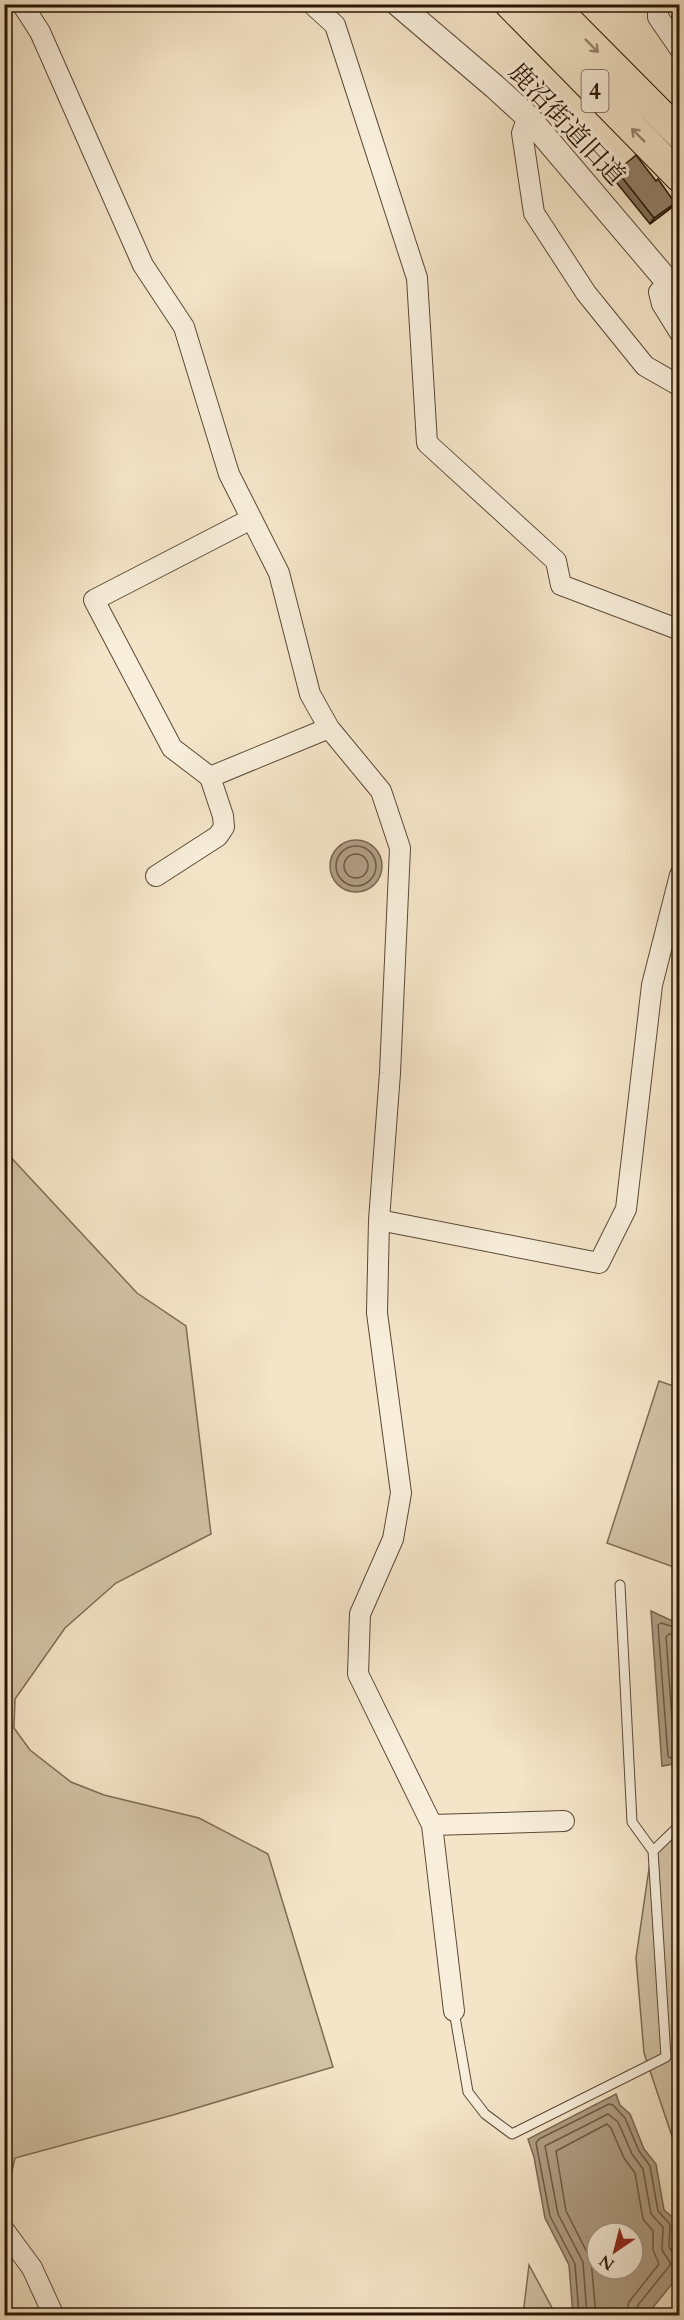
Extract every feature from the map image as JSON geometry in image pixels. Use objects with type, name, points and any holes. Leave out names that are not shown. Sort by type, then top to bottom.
[{"type":"main road","name":"4","points":[[510,4],[680,177]]},
{"type":"main road","name":"4","points":[[551,4],[680,134]]},
{"type":"street","points":[[22,4],[40,32],[143,265],[184,327],[229,474],[279,573],[309,694],[329,728],[381,791],[400,848],[390,1073],[379,1220],[377,1313],[401,1493],[393,1539],[360,1614],[358,1674],[432,1826],[454,2011]]},
{"type":"street","points":[[312,4],[335,25],[417,278],[427,443],[556,561],[561,585],[680,630]]},
{"type":"street","name":"鹿沼街道旧道","points":[[398,4],[528,117],[674,290]]},
{"type":"street","points":[[658,4],[658,17],[680,49]]},
{"type":"street","points":[[528,117],[522,133],[534,213],[586,293],[645,366],[680,386]]},
{"type":"street","points":[[674,290],[659,292],[662,304],[680,333]]},
{"type":"street","points":[[156,876],[218,836],[224,827],[223,816],[210,777],[172,748],[94,600],[251,519]]},
{"type":"street","points":[[210,777],[329,728]]},
{"type":"street","points":[[379,1220],[599,1263],[626,1209],[652,985],[680,875]]},
{"type":"street","points":[[432,1826],[564,1821]]},
{"type":"street","points":[[4,2230],[32,2268],[54,2316]]},
{"type":"lane","points":[[454,2011],[468,2092],[485,2114],[512,2134],[666,2057],[653,1851],[632,1822],[620,1585]]},
{"type":"lane","points":[[653,1851],[680,1825]]},
{"type":"shaded area","points":[[5,1151],[137,1293],[186,1326],[211,1534],[116,1583],[65,1628],[15,1699],[14,1728],[30,1750],[71,1782],[104,1795],[199,1818],[268,1854],[333,2067],[173,2115],[15,2158],[5,2200],[4,2093],[9,2081],[4,2077]]},
{"type":"shaded area","points":[[659,1381],[679,1388],[679,1569],[607,1543]]},
{"type":"shaded area","points":[[666,1834],[679,1836],[679,2157],[644,2053],[636,1958],[652,1848]]},
{"type":"shaded area","points":[[529,2265],[556,2315],[523,2315]]},
{"type":"water","points":[[356,840],[370,844],[378,852],[382,866],[378,880],[370,888],[356,892],[342,888],[334,880],[330,866],[334,852],[342,844]]},
{"type":"water","points":[[651,1611],[679,1624],[679,1763],[662,1766]]},
{"type":"water","points":[[616,2094],[620,2105],[630,2114],[644,2149],[656,2164],[664,2210],[677,2221],[675,2246],[679,2256],[679,2275],[647,2315],[573,2315],[569,2265],[545,2218],[534,2157],[528,2139]]},
{"type":"building","points":[[636,155],[656,181],[658,179],[675,203],[654,218],[617,171]]}]
